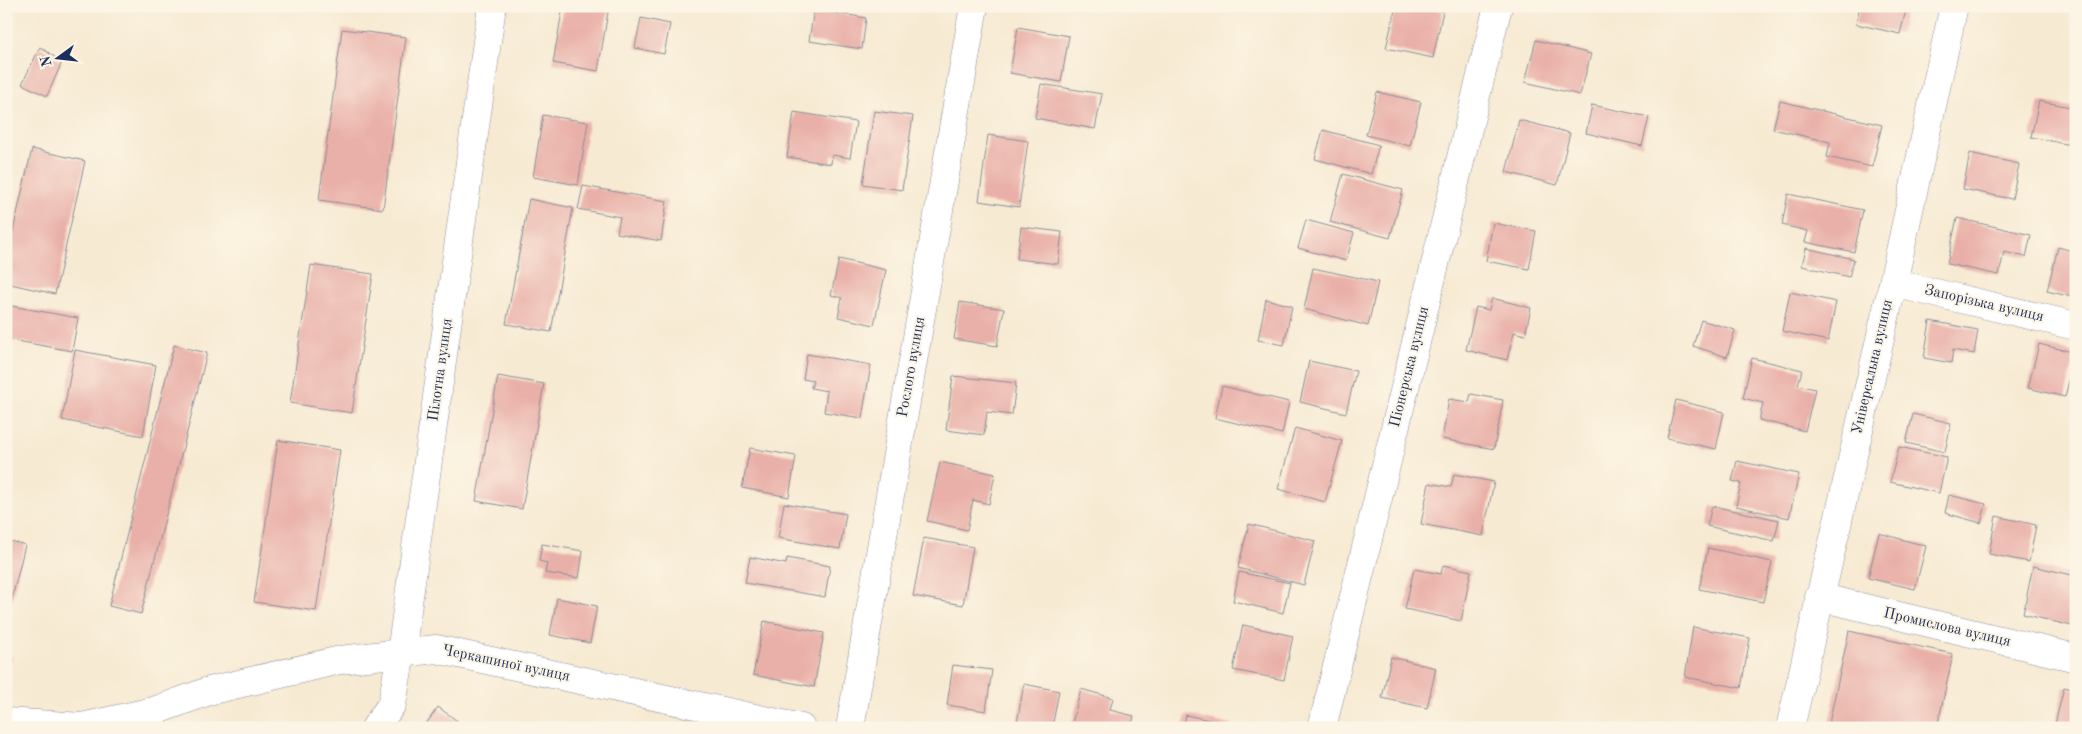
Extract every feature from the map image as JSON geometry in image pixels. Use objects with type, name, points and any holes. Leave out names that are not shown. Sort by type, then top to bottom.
[{"type":"street","name":"Пілотна вулиця","points":[[375,728],[392,704],[401,653],[492,6]]},
{"type":"street","name":"Рослого вулиця","points":[[850,728],[974,6]]},
{"type":"street","name":"Піонерська вулиця","points":[[1322,728],[1498,6]]},
{"type":"street","name":"Універсальна вулиця","points":[[1790,728],[1893,282],[1954,6]]},
{"type":"street","name":"Запорізька вулиця","points":[[1893,282],[2076,326]]},
{"type":"street","name":"Промислова вулиця","points":[[1819,597],[2076,658]]},
{"type":"street","name":"Черкашиної вулиця","points":[[6,722],[82,727],[154,711],[209,691],[340,660],[436,649],[801,728]]},
{"type":"building","points":[[563,6],[609,6],[598,71],[553,63]]},
{"type":"building","points":[[898,6],[930,6],[929,12]]},
{"type":"building","points":[[1396,6],[1422,6],[1443,11],[1433,58],[1386,48]]},
{"type":"building","points":[[1860,6],[1907,6],[1900,34],[1856,24]]},
{"type":"building","points":[[814,9],[866,18],[862,49],[809,41]]},
{"type":"building","points":[[641,18],[670,24],[664,54],[635,48]]},
{"type":"building","points":[[1018,27],[1069,36],[1061,82],[1010,73]]},
{"type":"building","points":[[342,29],[406,37],[383,209],[319,200]]},
{"type":"building","points":[[1536,40],[1591,54],[1580,95],[1525,82]]},
{"type":"building","points":[[40,47],[62,62],[47,96],[22,84]]},
{"type":"building","points":[[1041,84],[1102,94],[1095,129],[1035,118]]},
{"type":"building","points":[[1377,92],[1421,102],[1410,146],[1366,135]]},
{"type":"building","points":[[1780,101],[1882,125],[1872,167],[1827,157],[1830,142],[1773,129]]},
{"type":"building","points":[[2039,101],[2076,108],[2076,146],[2031,137]]},
{"type":"building","points":[[1592,105],[1649,117],[1642,146],[1586,133]]},
{"type":"building","points":[[874,111],[913,116],[902,190],[863,184]]},
{"type":"building","points":[[794,112],[856,122],[850,158],[832,155],[831,164],[787,157]]},
{"type":"building","points":[[543,115],[588,122],[578,185],[533,177]]},
{"type":"building","points":[[1519,120],[1570,133],[1557,185],[1506,172]]},
{"type":"building","points":[[1323,130],[1379,145],[1371,174],[1315,159]]},
{"type":"building","points":[[988,135],[1028,141],[1019,207],[979,201]]},
{"type":"building","points":[[32,149],[85,161],[55,294],[6,283],[6,261]]},
{"type":"building","points":[[1970,153],[2019,164],[2012,199],[1963,189]]},
{"type":"building","points":[[1343,174],[1403,190],[1390,238],[1330,222]]},
{"type":"building","points":[[583,186],[667,201],[661,241],[617,233],[620,217],[578,209]]},
{"type":"building","points":[[1788,194],[1863,210],[1854,252],[1805,242],[1808,231],[1782,225]]},
{"type":"building","points":[[529,199],[573,208],[551,332],[506,324]]},
{"type":"building","points":[[1957,218],[2031,235],[2026,257],[2004,252],[1999,275],[1947,264]]},
{"type":"building","points":[[1306,220],[1354,233],[1346,261],[1298,248]]},
{"type":"building","points":[[1493,223],[1536,231],[1529,269],[1486,261]]},
{"type":"building","points":[[1021,227],[1062,232],[1058,264],[1017,259]]},
{"type":"building","points":[[2058,247],[2076,252],[2076,298],[2047,291]]},
{"type":"building","points":[[1806,248],[1854,259],[1849,277],[1802,266]]},
{"type":"building","points":[[839,259],[886,270],[874,325],[838,317],[842,298],[831,295]]},
{"type":"building","points":[[311,265],[373,274],[352,413],[290,403]]},
{"type":"building","points":[[1313,268],[1378,282],[1368,326],[1304,309]]},
{"type":"building","points":[[1790,292],[1836,302],[1828,341],[1782,331]]},
{"type":"building","points":[[1492,298],[1531,308],[1525,335],[1514,332],[1507,360],[1466,350],[1476,307],[1489,310]]},
{"type":"building","points":[[1266,299],[1292,306],[1284,345],[1258,340]]},
{"type":"building","points":[[960,302],[1004,309],[997,346],[954,339]]},
{"type":"building","points":[[6,305],[78,318],[72,351],[6,339]]},
{"type":"building","points":[[1701,320],[1735,330],[1727,357],[1693,346]]},
{"type":"building","points":[[1930,321],[1978,330],[1974,354],[1953,350],[1951,363],[1924,358]]},
{"type":"building","points":[[2039,344],[2076,353],[2065,397],[2028,388]]},
{"type":"building","points":[[174,345],[207,353],[141,614],[109,606]]},
{"type":"building","points":[[75,350],[156,365],[143,436],[62,420]]},
{"type":"building","points":[[807,354],[871,365],[862,418],[824,412],[827,391],[811,388],[813,381],[803,379]]},
{"type":"building","points":[[1752,358],[1802,370],[1798,385],[1815,389],[1805,431],[1759,420],[1763,403],[1743,398]]},
{"type":"building","points":[[1309,361],[1356,371],[1346,413],[1300,402]]},
{"type":"building","points":[[498,376],[544,384],[522,509],[476,501]]},
{"type":"building","points":[[953,376],[1016,383],[1012,415],[987,412],[984,435],[946,430]]},
{"type":"building","points":[[1222,386],[1289,402],[1282,434],[1215,418]]},
{"type":"building","points":[[1471,394],[1503,400],[1494,449],[1442,439],[1449,399],[1469,402]]},
{"type":"building","points":[[1676,400],[1724,412],[1716,449],[1667,438]]},
{"type":"building","points":[[1913,414],[1951,423],[1945,452],[1906,443]]},
{"type":"building","points":[[1295,428],[1342,441],[1325,502],[1278,489]]},
{"type":"building","points":[[278,440],[340,450],[316,611],[254,602]]},
{"type":"building","points":[[1899,447],[1947,457],[1939,493],[1890,482]]},
{"type":"building","points":[[750,448],[796,456],[789,497],[742,488]]},
{"type":"building","points":[[1737,461],[1799,474],[1789,518],[1736,506],[1741,483],[1732,481]]},
{"type":"building","points":[[940,462],[995,474],[989,504],[973,500],[967,530],[927,521]]},
{"type":"building","points":[[1454,474],[1494,482],[1483,536],[1421,524],[1429,483],[1451,487]]},
{"type":"building","points":[[1949,495],[1986,504],[1981,523],[1945,513]]},
{"type":"building","points":[[784,503],[846,514],[840,549],[778,538]]},
{"type":"building","points":[[1712,506],[1779,520],[1774,541],[1707,526]]},
{"type":"building","points":[[1996,516],[2036,525],[2029,562],[1989,554]]},
{"type":"building","points":[[1249,524],[1315,541],[1304,585],[1238,568]]},
{"type":"building","points":[[1879,533],[1926,546],[1915,589],[1868,578]]},
{"type":"building","points":[[924,538],[973,547],[963,605],[913,596]]},
{"type":"building","points":[[6,540],[25,545],[7,619],[6,619]]},
{"type":"building","points":[[542,544],[583,551],[579,578],[545,573],[547,563],[539,561]]},
{"type":"building","points":[[1708,548],[1772,562],[1763,602],[1699,589]]},
{"type":"building","points":[[750,557],[786,564],[787,558],[830,566],[825,597],[745,583]]},
{"type":"building","points":[[1443,565],[1471,571],[1461,621],[1405,609],[1414,569],[1441,574]]},
{"type":"building","points":[[2033,566],[2076,576],[2076,610],[2072,626],[2023,614]]},
{"type":"building","points":[[1239,572],[1290,583],[1283,613],[1233,601]]},
{"type":"building","points":[[557,598],[597,606],[590,643],[550,635]]},
{"type":"building","points":[[764,621],[824,633],[814,687],[753,675]]},
{"type":"building","points":[[1243,625],[1293,636],[1284,680],[1233,670]]},
{"type":"building","points":[[1693,627],[1750,638],[1741,688],[1685,677]]},
{"type":"building","points":[[1849,631],[1953,654],[1937,728],[1828,728]]},
{"type":"building","points":[[6,656],[12,657],[7,677],[6,677]]},
{"type":"building","points":[[1391,657],[1436,668],[1427,708],[1382,698]]},
{"type":"building","points":[[953,665],[992,670],[986,711],[947,705]]},
{"type":"building","points":[[1024,684],[1059,691],[1052,728],[1017,722]]},
{"type":"building","points":[[2064,687],[2076,690],[2076,728],[2054,728]]},
{"type":"building","points":[[1081,689],[1113,698],[1110,710],[1134,716],[1131,728],[1071,727]]},
{"type":"building","points":[[438,707],[467,728],[423,728]]},
{"type":"building","points":[[1186,715],[1240,727],[1240,728],[1183,728]]}]
